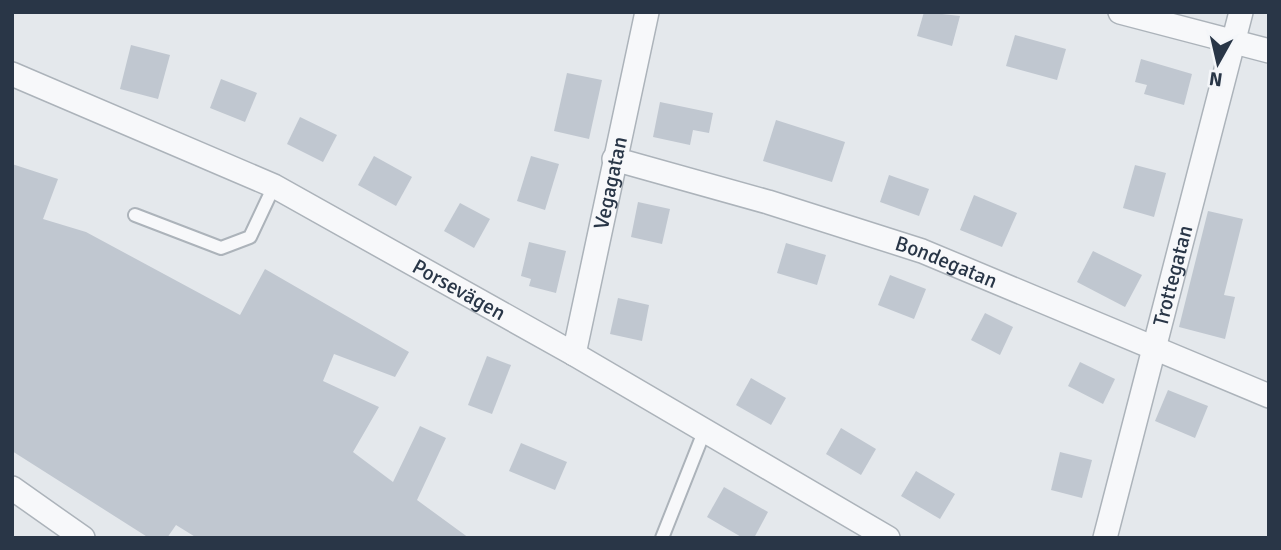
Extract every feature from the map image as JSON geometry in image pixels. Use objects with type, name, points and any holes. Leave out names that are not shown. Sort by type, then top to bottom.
[{"type":"street","name":"Vegagatan","points":[[574,354],[647,12]]},
{"type":"street","points":[[1120,12],[1269,51]]},
{"type":"street","name":"Trottegatan","points":[[1105,538],[1241,12]]},
{"type":"street","name":"Porsevägen","points":[[12,74],[274,186],[574,354],[888,538]]},
{"type":"street","name":"Bondegatan","points":[[614,159],[768,202],[922,251],[1269,396]]},
{"type":"street","points":[[12,488],[83,538]]},
{"type":"lane","points":[[135,215],[220,248],[250,237],[274,186]]},
{"type":"lane","points":[[662,538],[704,432]]},
{"type":"building","points":[[924,12],[960,16],[952,46],[917,36]]},
{"type":"building","points":[[1015,35],[1066,49],[1057,80],[1006,66]]},
{"type":"building","points":[[131,45],[170,55],[158,99],[120,89]]},
{"type":"building","points":[[1141,59],[1192,74],[1184,105],[1144,94],[1147,85],[1135,82]]},
{"type":"building","points":[[567,73],[602,80],[589,139],[554,131]]},
{"type":"building","points":[[221,79],[257,93],[245,122],[210,108]]},
{"type":"building","points":[[660,102],[713,113],[709,133],[693,130],[690,145],[653,137]]},
{"type":"building","points":[[300,117],[337,135],[323,162],[287,144]]},
{"type":"building","points":[[776,120],[845,142],[832,182],[763,161]]},
{"type":"building","points":[[374,156],[412,177],[396,206],[358,185]]},
{"type":"building","points":[[531,156],[559,164],[545,210],[517,201]]},
{"type":"building","points":[[12,164],[58,179],[43,219],[86,232],[240,315],[265,269],[409,352],[395,377],[334,354],[323,381],[379,407],[353,452],[393,482],[420,426],[446,438],[417,500],[469,538],[197,538],[176,525],[167,538],[149,538],[12,451]]},
{"type":"building","points":[[1135,165],[1166,173],[1154,217],[1123,208]]},
{"type":"building","points":[[889,175],[929,189],[919,216],[880,202]]},
{"type":"building","points":[[974,195],[1017,213],[1002,247],[960,230]]},
{"type":"building","points":[[638,202],[670,209],[662,244],[631,237]]},
{"type":"building","points":[[460,203],[490,219],[474,248],[444,231]]},
{"type":"building","points":[[1208,211],[1243,219],[1224,295],[1235,297],[1225,339],[1179,327]]},
{"type":"building","points":[[529,242],[566,251],[556,293],[529,286],[531,279],[521,276]]},
{"type":"building","points":[[786,243],[826,255],[817,285],[777,273]]},
{"type":"building","points":[[1093,251],[1142,275],[1125,307],[1077,282]]},
{"type":"building","points":[[890,275],[926,289],[914,319],[878,305]]},
{"type":"building","points":[[618,298],[649,305],[642,341],[610,334]]},
{"type":"building","points":[[985,313],[1013,327],[1000,355],[971,340]]},
{"type":"building","points":[[487,356],[511,365],[492,414],[468,405]]},
{"type":"building","points":[[1080,362],[1115,379],[1103,404],[1068,386]]},
{"type":"building","points":[[751,378],[786,398],[771,425],[736,405]]},
{"type":"building","points":[[1168,390],[1208,406],[1195,438],[1155,421]]},
{"type":"building","points":[[841,428],[876,449],[861,475],[826,454]]},
{"type":"building","points":[[521,443],[567,462],[555,490],[509,471]]},
{"type":"building","points":[[1060,452],[1092,460],[1082,498],[1051,490]]},
{"type":"building","points":[[916,471],[955,494],[940,519],[901,496]]},
{"type":"building","points":[[724,487],[768,512],[754,538],[743,538],[707,517]]}]
